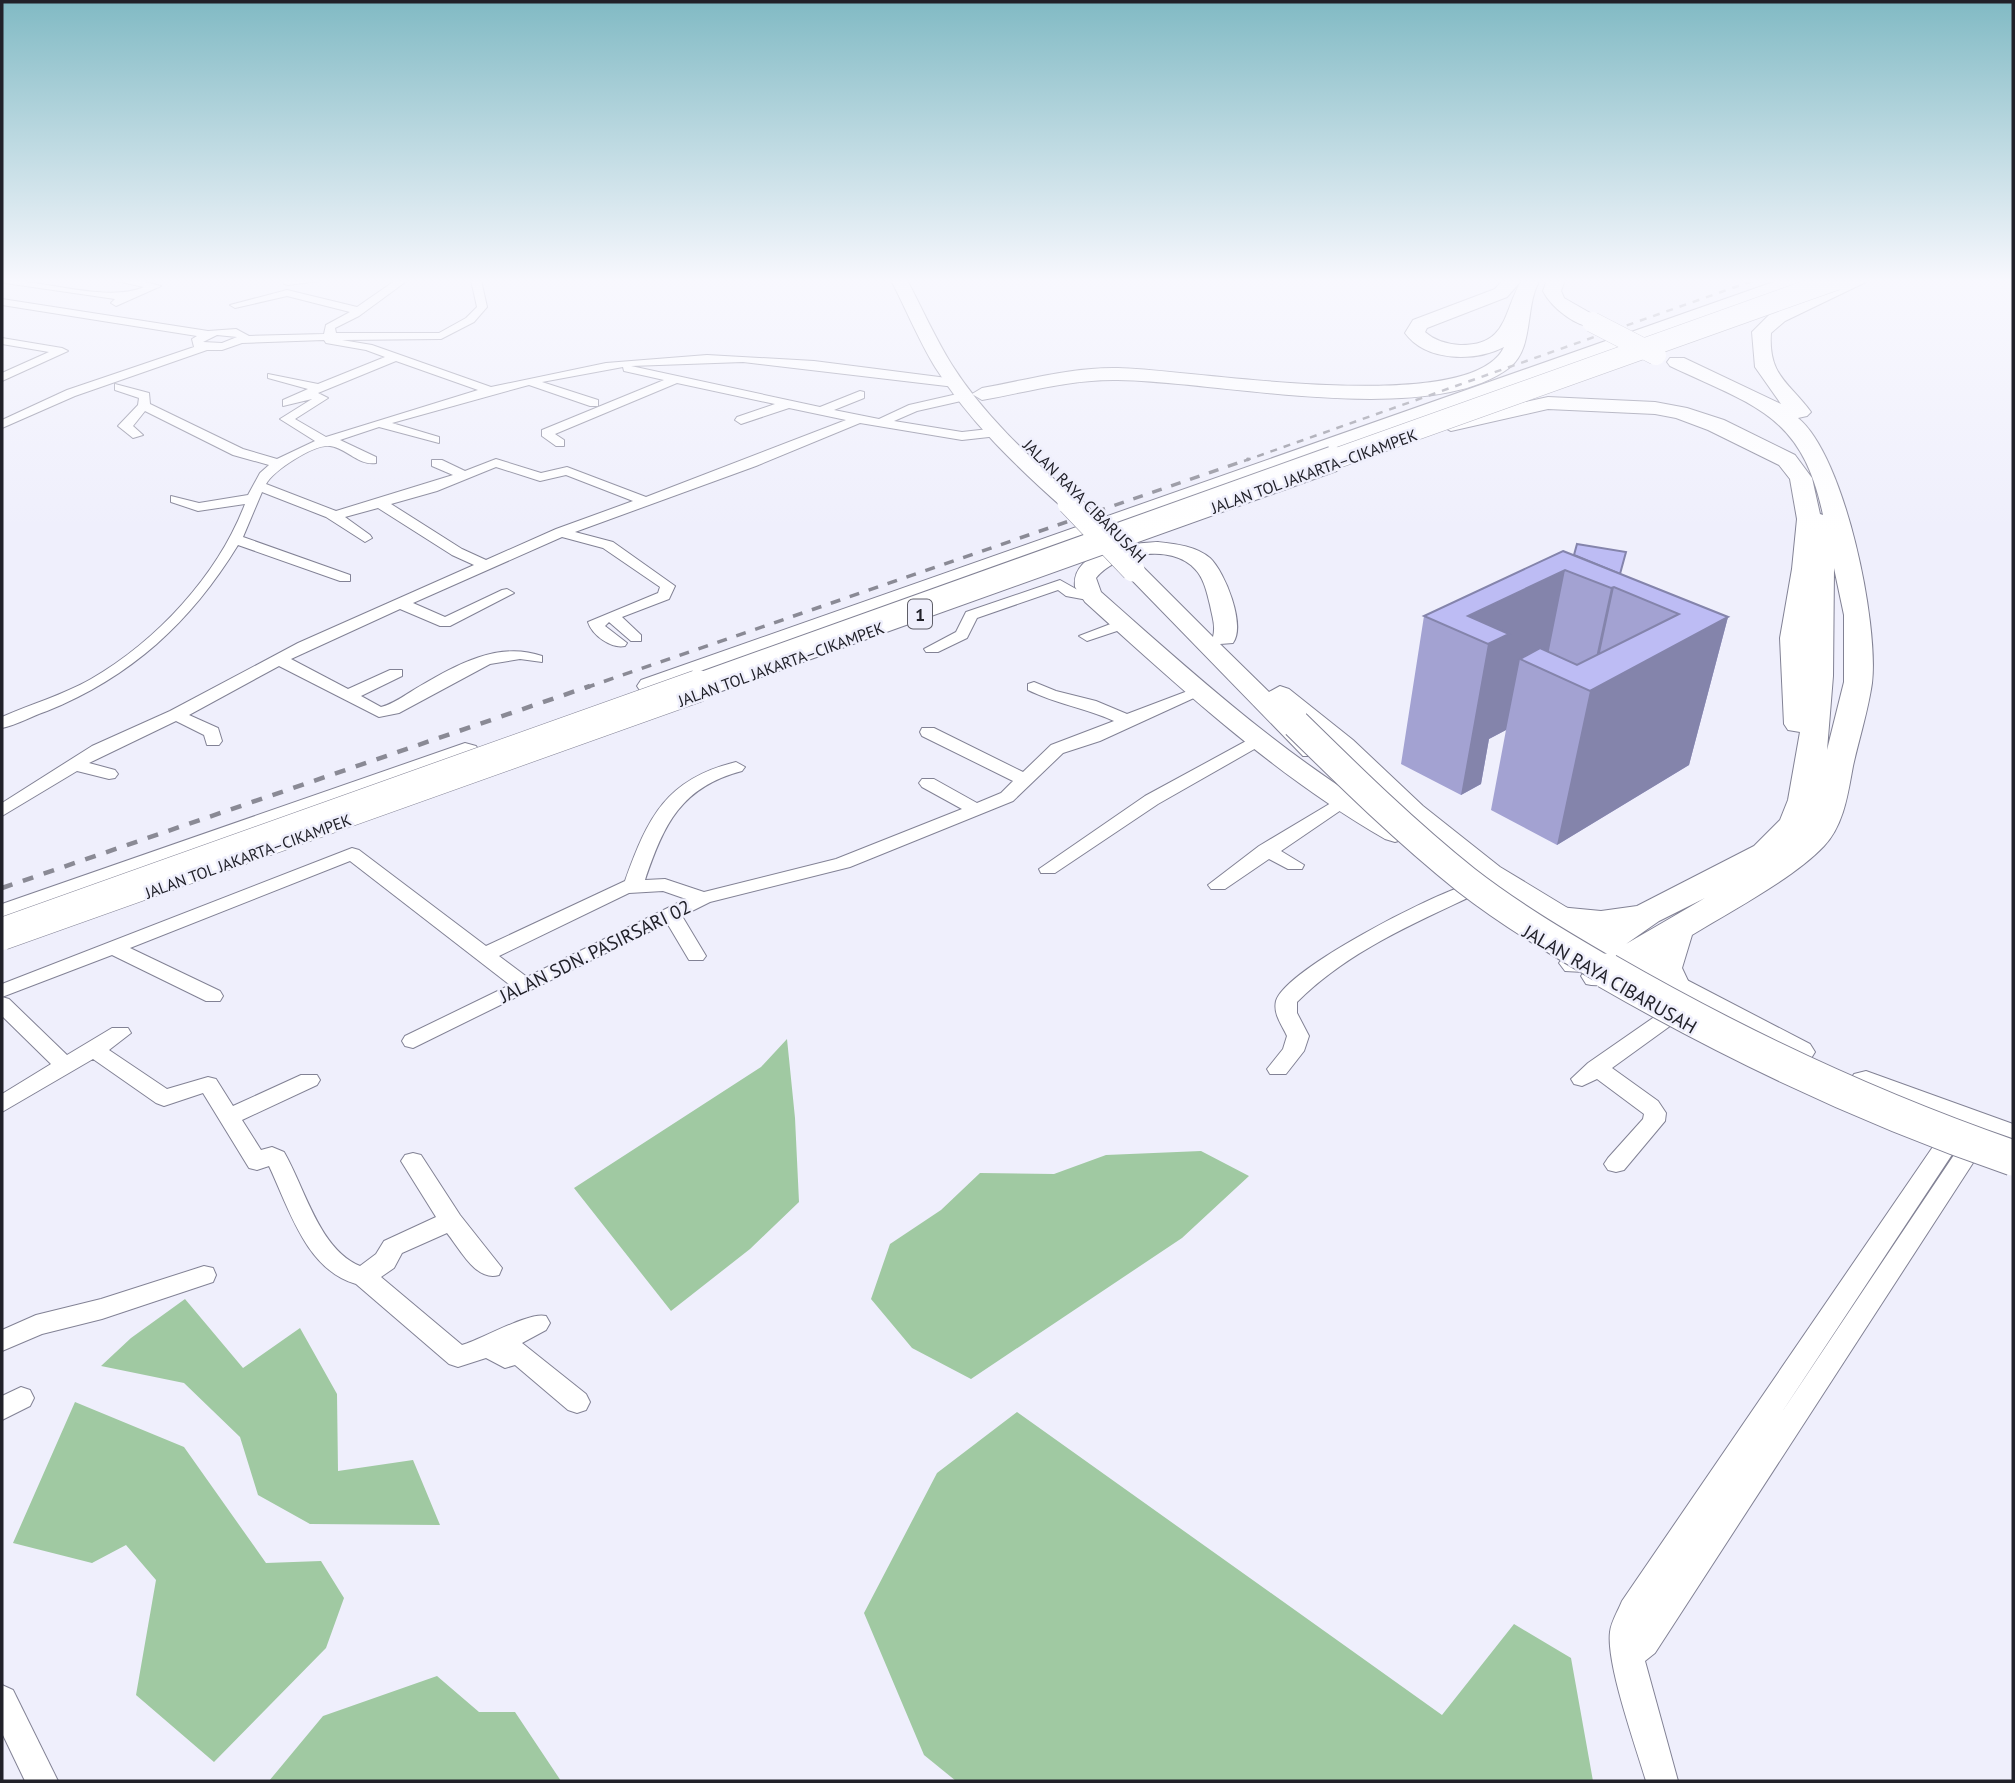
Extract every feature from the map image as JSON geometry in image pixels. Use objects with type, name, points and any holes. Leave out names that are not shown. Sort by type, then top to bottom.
[{"type":"highway","points":[[968,389],[1119,374],[1362,392],[1441,387],[1463,382],[1502,363]]},
{"type":"highway","name":"JALAN TOL JAKARTA–CIKAMPEK","points":[[2,915],[1538,363]]},
{"type":"highway","name":"1","points":[[2,925],[1575,363]]},
{"type":"highway","name":"1","points":[[2,934],[1603,363]]},
{"type":"highway","name":"JALAN TOL JAKARTA–CIKAMPEK","points":[[2,944],[1408,438],[1429,427],[1606,363]]},
{"type":"highway","points":[[1594,954],[1646,914],[1771,848],[1795,822],[1805,798],[1811,767],[1822,564],[1811,477],[1794,447],[1766,419],[1676,363]]},
{"type":"highway","points":[[1594,954],[1676,932],[1792,856],[1813,839],[1828,811],[1858,682],[1857,615],[1828,485],[1807,444],[1783,416],[1747,393],[1677,363]]},
{"type":"highway","points":[[1761,363],[1772,382],[1811,424],[1825,445],[1831,468],[1828,485]]},
{"type":"highway","points":[[1408,438],[1501,411],[1573,402],[1680,412],[1757,442],[1787,460],[1801,478],[1808,519],[1793,650],[1799,732],[1811,767]]},
{"type":"highway","points":[[1594,954],[1601,921],[1646,914]]},
{"type":"highway","points":[[1671,1000],[1664,962],[1676,932]]},
{"type":"main road","name":"JALAN RAYA CIBARUSAH","points":[[946,363],[1075,501],[1287,712],[1436,856],[1493,900],[1549,937],[1736,1043],[1910,1120],[2013,1158]]},
{"type":"main road","name":"JALAN RAYA CIBARUSAH","points":[[954,363],[998,432],[1075,501]]},
{"type":"main road","points":[[1225,638],[1228,631],[1219,595],[1209,572],[1195,558],[1144,548],[1099,563],[1085,578],[1086,587],[1093,597],[1121,625],[1199,692],[1341,802],[1395,834]]},
{"type":"main road","name":"JALAN RAYA CIBARUSAH","points":[[1140,567],[1225,638],[1395,834],[1467,891],[1594,954],[1671,1000],[1775,1069],[1959,1145],[2013,1164]]},
{"type":"main road","name":"JALAN RAYA CIBARUSAH","points":[[1287,712],[1344,746],[1413,812],[1594,954]]},
{"type":"main road","name":"JALAN RAYA CIBARUSAH","points":[[1287,712],[1426,838],[1509,902],[1646,987],[1715,1026],[1782,1057],[1888,1103],[2013,1150]]},
{"type":"main road","name":"JALAN RAYA CIBARUSAH","points":[[1671,1000],[1777,1042],[1892,1094],[2013,1137]]},
{"type":"street","points":[[2,377],[34,363]]},
{"type":"street","points":[[2,418],[64,391],[141,363]]},
{"type":"street","points":[[2,424],[146,363]]},
{"type":"street","points":[[287,403],[381,363]]},
{"type":"street","points":[[414,363],[491,391]]},
{"type":"street","points":[[2,723],[96,683],[127,663],[185,610],[208,582],[234,539],[268,472],[279,464],[380,423],[491,391],[610,365],[630,363]]},
{"type":"street","points":[[773,363],[968,389]]},
{"type":"street","points":[[610,365],[859,419],[962,436],[998,432]]},
{"type":"street","points":[[272,376],[312,391],[322,398],[286,419],[371,460]]},
{"type":"street","points":[[560,443],[546,433],[675,380]]},
{"type":"street","points":[[531,381],[594,403]]},
{"type":"street","points":[[119,387],[145,396],[144,406],[131,416],[133,421],[124,426],[137,435]]},
{"type":"street","points":[[881,422],[968,389]]},
{"type":"street","points":[[820,411],[860,395]]},
{"type":"street","points":[[741,420],[786,404]]},
{"type":"street","points":[[144,406],[238,452],[279,464]]},
{"type":"street","points":[[2,811],[98,750],[176,715],[278,659],[399,603],[561,532],[751,463],[859,419]]},
{"type":"street","points":[[380,423],[435,440]]},
{"type":"street","points":[[437,463],[464,474]]},
{"type":"street","points":[[334,516],[382,504],[500,463],[540,477],[567,471],[580,479],[596,481],[645,501]]},
{"type":"street","points":[[176,499],[198,507],[256,492],[334,516],[365,538]]},
{"type":"street","points":[[382,504],[457,552],[485,565]]},
{"type":"street","points":[[561,532],[608,545],[668,586],[664,596],[595,625],[619,643]]},
{"type":"street","points":[[234,539],[345,578]]},
{"type":"street","points":[[932,649],[962,635],[971,615],[1037,590],[1060,584],[1072,593],[1093,597]]},
{"type":"street","points":[[399,603],[445,623],[508,593]]},
{"type":"street","points":[[611,616],[636,638]]},
{"type":"street","points":[[1087,636],[1121,625]]},
{"type":"street","points":[[278,659],[349,695],[374,711],[385,712],[485,661],[519,652],[536,659]]},
{"type":"street","points":[[349,695],[396,673]]},
{"type":"street","points":[[1034,687],[1051,695],[1090,704],[1129,721]]},
{"type":"street","name":"JALAN SDN. PASIRSARI 02","points":[[413,1041],[702,898],[843,863],[1007,797],[1057,749],[1199,692]]},
{"type":"street","points":[[176,715],[206,728],[212,733],[213,741]]},
{"type":"street","points":[[928,732],[1026,780]]},
{"type":"street","points":[[1048,869],[1125,815],[1212,762],[1259,739]]},
{"type":"street","points":[[75,765],[109,774]]},
{"type":"street","points":[[633,886],[650,835],[664,812],[708,776],[736,767]]},
{"type":"street","points":[[928,783],[975,809]]},
{"type":"street","points":[[1217,885],[1341,802]]},
{"type":"street","points":[[1266,850],[1295,864]]},
{"type":"street","points":[[2,991],[121,951],[156,931],[352,854],[524,985]]},
{"type":"street","points":[[486,954],[619,889],[665,886],[702,898]]},
{"type":"street","points":[[1278,1069],[1293,1051],[1298,1036],[1285,1009],[1287,1000],[1314,972],[1383,932],[1467,891]]},
{"type":"street","points":[[670,912],[696,956]]},
{"type":"street","points":[[121,951],[213,996]]},
{"type":"street","points":[[1616,1164],[1654,1121],[1655,1113],[1650,1106],[1589,1073],[1671,1000]]},
{"type":"street","points":[[2,1004],[66,1065]]},
{"type":"street","points":[[2,1104],[120,1033]]},
{"type":"street","points":[[93,1049],[164,1098],[208,1084],[257,1162],[272,1156],[276,1158],[330,1260],[353,1277],[364,1277],[385,1261],[393,1247],[451,1221]]},
{"type":"street","points":[[229,1117],[309,1080]]},
{"type":"street","points":[[1662,1781],[1636,1690],[1630,1654],[1644,1643],[1959,1145]]},
{"type":"street","points":[[413,1161],[451,1221],[490,1268]]},
{"type":"street","points":[[2,1341],[36,1325],[102,1309],[204,1275]]},
{"type":"street","points":[[364,1277],[458,1357],[492,1347],[537,1323]]},
{"type":"street","points":[[492,1347],[505,1358],[516,1351],[577,1402]]},
{"type":"street","points":[[2,1700],[42,1781]]},
{"type":"green space","points":[[787,1039],[795,1118],[799,1202],[750,1249],[671,1311],[574,1188],[761,1067]]},
{"type":"green space","points":[[1201,1151],[1249,1176],[1182,1238],[971,1379],[912,1348],[871,1299],[890,1244],[941,1210],[980,1173],[1054,1174],[1106,1155]]},
{"type":"green space","points":[[185,1299],[243,1368],[300,1328],[337,1394],[338,1471],[413,1460],[440,1525],[310,1524],[258,1495],[240,1437],[184,1383],[101,1366],[131,1338]]},
{"type":"green space","points":[[75,1402],[184,1447],[266,1563],[321,1561],[344,1598],[326,1648],[214,1762],[136,1695],[156,1580],[126,1545],[92,1563],[13,1543]]},
{"type":"green space","points":[[1017,1412],[1442,1715],[1514,1624],[1571,1658],[1593,1781],[956,1781],[924,1755],[864,1613],[937,1473]]},
{"type":"green space","points":[[437,1676],[479,1712],[515,1712],[561,1781],[269,1781],[323,1716]]},
{"type":"building","points":[[1577,544],[1626,552],[1620,574],[1574,555]]},
{"type":"building","points":[[1563,551],[1728,617],[1590,691],[1520,659],[1540,648],[1577,665],[1679,614],[1565,570],[1468,616],[1509,634],[1488,644],[1424,616]]},
{"type":"railway","points":[[1244,461],[1520,363]]},
{"type":"railway","points":[[585,688],[1249,459]]},
{"type":"railway","points":[[2,888],[590,686]]}]
